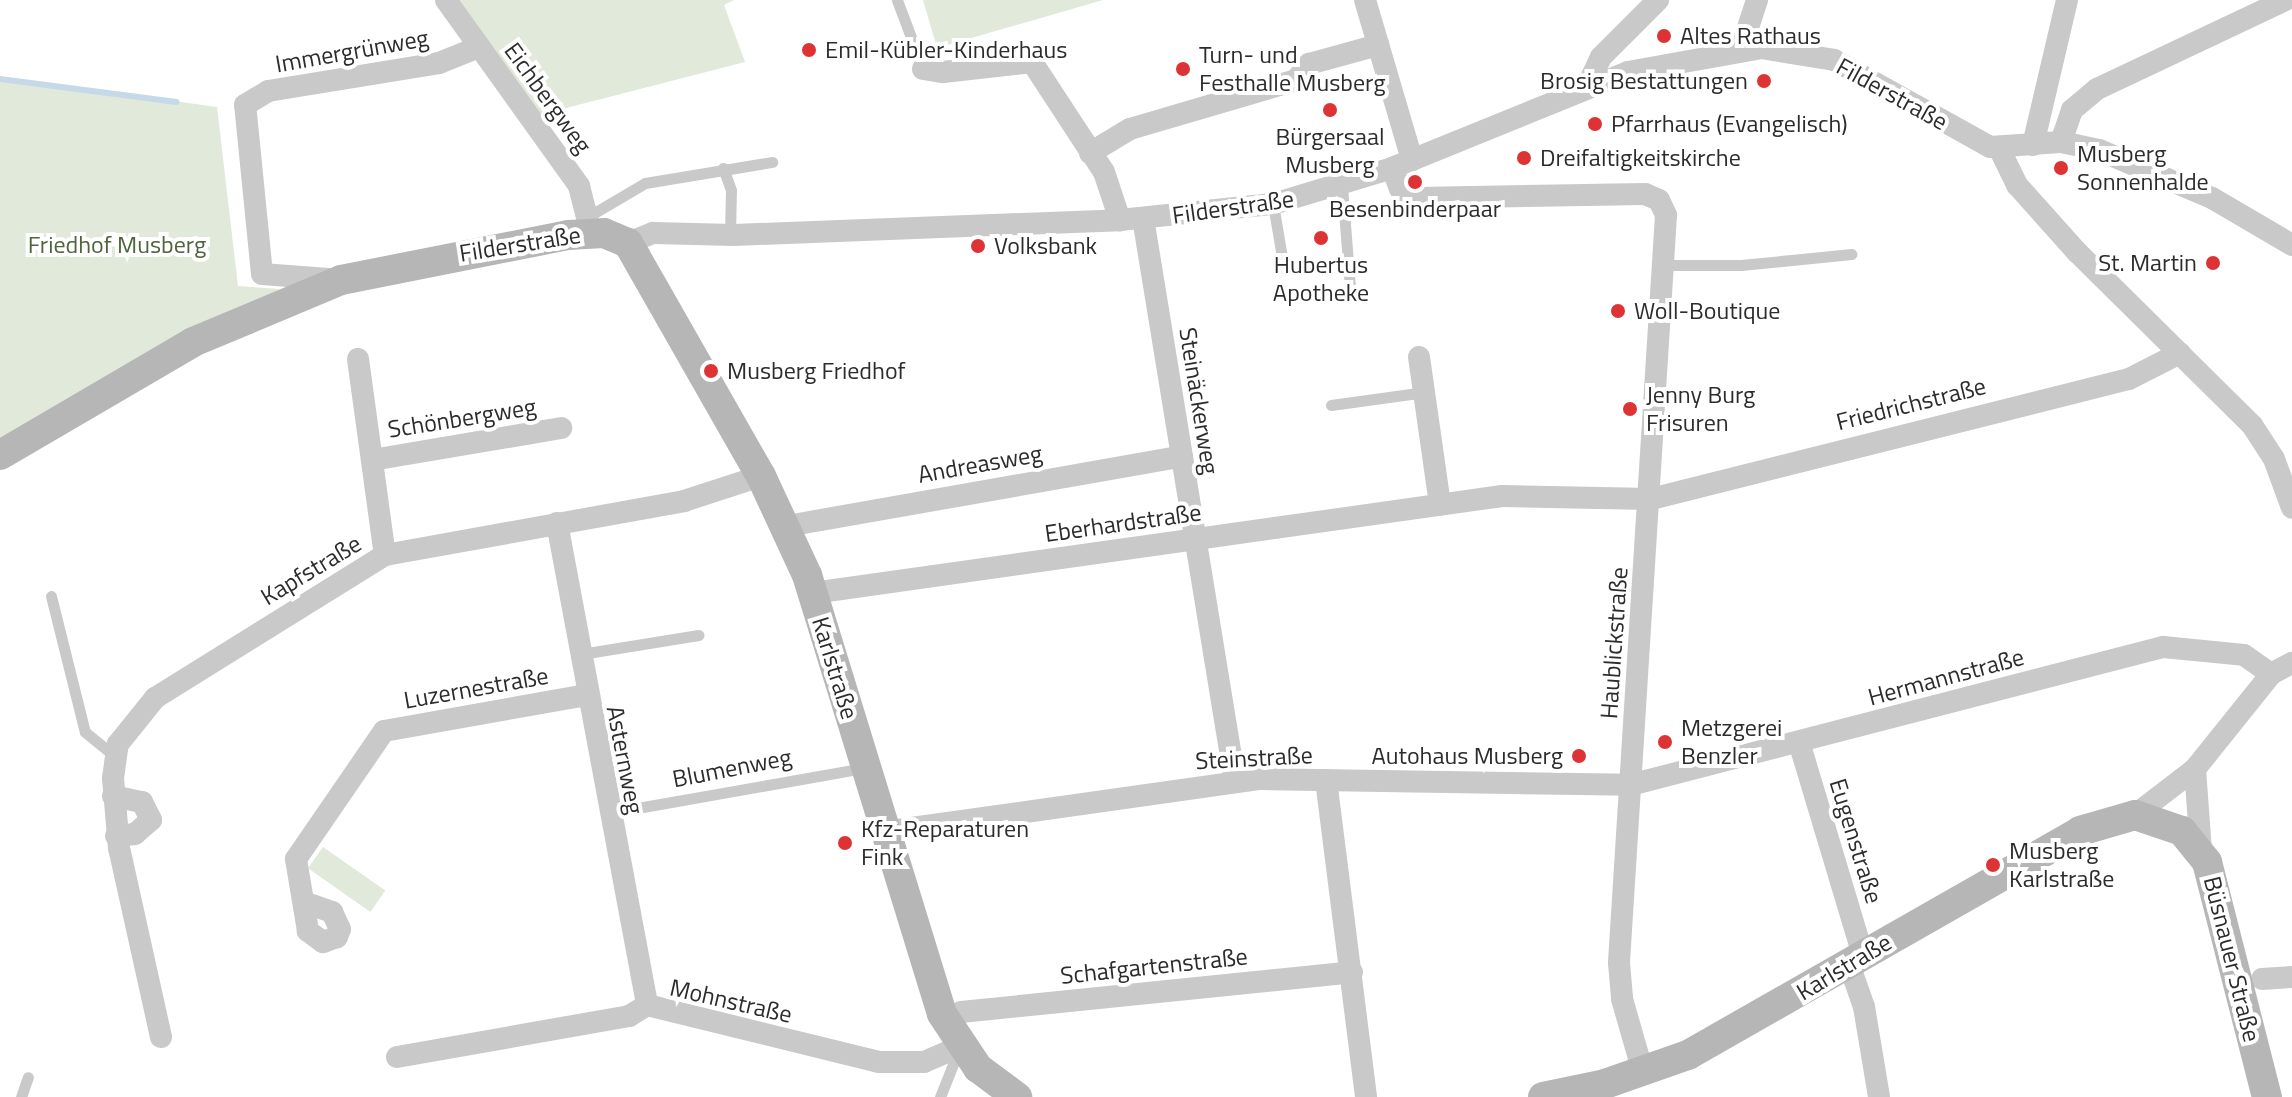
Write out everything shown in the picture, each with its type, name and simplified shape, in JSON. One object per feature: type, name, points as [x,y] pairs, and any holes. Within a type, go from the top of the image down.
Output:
[{"type":"main road","name":"Filderstraße","points":[[0,455],[193,342],[341,280],[590,224],[628,243]]},
{"type":"main road","name":"Karlstraße","points":[[628,243],[787,526],[813,593],[930,985],[961,1046],[986,1075],[1017,1097]]},
{"type":"main road","name":"Karlstraße","points":[[1563,1095],[1643,1072],[1722,1038],[2080,831],[2135,815]]},
{"type":"main road","name":"Büsnauer Straße","points":[[2135,815],[2167,823],[2201,851],[2217,890],[2267,1097]]},
{"type":"street","name":"Eichbergweg","points":[[446,0],[579,186],[590,224]]},
{"type":"street","points":[[1365,0],[1378,45],[1402,164]]},
{"type":"street","points":[[1586,89],[1601,57],[1658,0]]},
{"type":"street","points":[[1741,49],[1757,0]]},
{"type":"street","points":[[2033,145],[2067,0]]},
{"type":"street","points":[[2061,142],[2072,110],[2097,89],[2254,6],[2285,0]]},
{"type":"street","points":[[1090,153],[1130,129],[1296,80],[1309,64],[1378,45]]},
{"type":"street","name":"Immergrünweg","points":[[341,280],[262,274],[245,105],[268,91],[439,63],[479,47]]},
{"type":"street","name":"Filderstraße","points":[[628,243],[653,233],[730,235],[1120,220],[1273,204],[1342,186],[1402,164],[1644,67],[1741,49],[1800,50],[1834,60],[1964,135],[2000,150]]},
{"type":"street","points":[[923,69],[943,72],[1018,60],[1032,62],[1104,172],[1120,220]]},
{"type":"street","points":[[2292,245],[2171,180],[2099,150],[2061,142],[2000,150],[2009,173],[2037,208],[2283,456],[2292,508]]},
{"type":"street","name":"Haublickstraße","points":[[1402,164],[1400,189],[1416,198],[1645,194],[1659,200],[1666,215],[1667,265],[1619,980],[1643,1072]]},
{"type":"street","name":"Steinäckerweg","points":[[1143,218],[1235,781]]},
{"type":"street","name":"Friedrichstraße","points":[[1651,499],[2112,383],[2157,369],[2180,353]]},
{"type":"street","points":[[1419,357],[1440,505]]},
{"type":"street","name":"Schönbergweg","points":[[358,359],[385,555]]},
{"type":"street","name":"Schönbergweg","points":[[372,460],[561,428]]},
{"type":"street","name":"Andreasweg","points":[[787,526],[1182,456]]},
{"type":"street","name":"Kapfstraße","points":[[161,1037],[116,836],[113,796],[115,756],[128,728],[167,688],[385,555],[701,498],[761,476]]},
{"type":"street","name":"Eberhardstraße","points":[[813,593],[1518,495],[1651,499]]},
{"type":"street","name":"Asternweg","points":[[557,523],[608,813],[647,1005]]},
{"type":"street","name":"Hermannstraße","points":[[1630,785],[2163,647],[2244,655],[2271,674]]},
{"type":"street","points":[[2135,815],[2195,769],[2271,674],[2292,663]]},
{"type":"street","name":"Luzernestraße","points":[[306,903],[296,868],[298,851],[384,731],[586,695]]},
{"type":"street","name":"Eugenstraße","points":[[1799,742],[1856,959],[1879,1097]]},
{"type":"street","points":[[2195,769],[2201,851]]},
{"type":"street","points":[[1326,780],[1366,1097]]},
{"type":"street","name":"Steinstraße","points":[[883,832],[1235,781],[1630,785]]},
{"type":"street","points":[[113,796],[142,802],[151,820],[135,834],[116,836]]},
{"type":"street","name":"Schafgartenstraße","points":[[961,1012],[1352,972]]},
{"type":"street","points":[[2262,979],[2292,977]]},
{"type":"street","name":"Mohnstraße","points":[[397,1057],[629,1016],[647,1005],[879,1062],[924,1062],[961,1046]]},
{"type":"lane","points":[[897,0],[923,69]]},
{"type":"lane","points":[[590,224],[645,183],[772,162]]},
{"type":"lane","points":[[723,168],[731,190],[730,235]]},
{"type":"lane","points":[[1342,186],[1350,287]]},
{"type":"lane","points":[[1273,204],[1284,269]]},
{"type":"lane","points":[[1667,265],[1741,265],[1851,254]]},
{"type":"lane","points":[[1331,405],[1425,392]]},
{"type":"lane","points":[[51,596],[85,732],[115,756]]},
{"type":"lane","points":[[580,654],[698,635]]},
{"type":"lane","name":"Blumenweg","points":[[608,813],[864,767]]},
{"type":"lane","points":[[940,1097],[961,1046]]},
{"type":"lane","points":[[21,1097],[28,1077]]},
{"type":"green space","points":[[459,0],[734,0],[724,5],[745,62],[539,115]]},
{"type":"green space","points":[[923,0],[1103,0],[937,48]]},
{"type":"green space","name":"Friedhof Musberg","points":[[0,77],[217,107],[238,286],[280,289],[0,440]]},
{"type":"green space","points":[[323,847],[385,891],[370,912],[308,868]]},
{"type":"waterway","points":[[0,79],[177,102]]},
{"type":"place","name":"Altes Rathaus","points":[[1664,36]]},
{"type":"place","name":"Emil-Kübler-Kinderhaus","points":[[809,50]]},
{"type":"place","name":"Turn- und Festhalle Musberg","points":[[1183,69]]},
{"type":"place","name":"Brosig Bestattungen","points":[[1764,81]]},
{"type":"place","name":"Bürgersaal Musberg","points":[[1330,110]]},
{"type":"place","name":"Pfarrhaus (Evangelisch)","points":[[1595,124]]},
{"type":"place","name":"Dreifaltigkeitskirche","points":[[1524,158]]},
{"type":"place","name":"Musberg Sonnenhalde","points":[[2061,168]]},
{"type":"place","name":"Besenbinderpaar","points":[[1415,182]]},
{"type":"place","name":"Hubertus Apotheke","points":[[1321,238]]},
{"type":"place","name":"Volksbank","points":[[978,246]]},
{"type":"place","name":"St. Martin","points":[[2213,263]]},
{"type":"place","name":"Woll-Boutique","points":[[1618,311]]},
{"type":"place","name":"Musberg Friedhof","points":[[711,371]]},
{"type":"place","name":"Jenny Burg Frisuren","points":[[1630,409]]},
{"type":"place","name":"Metzgerei Benzler","points":[[1665,742]]},
{"type":"place","name":"Autohaus Musberg","points":[[1579,756]]},
{"type":"place","name":"Kfz-Reparaturen Fink","points":[[845,843]]},
{"type":"place","name":"Musberg Karlstraße","points":[[1993,865]]}]
